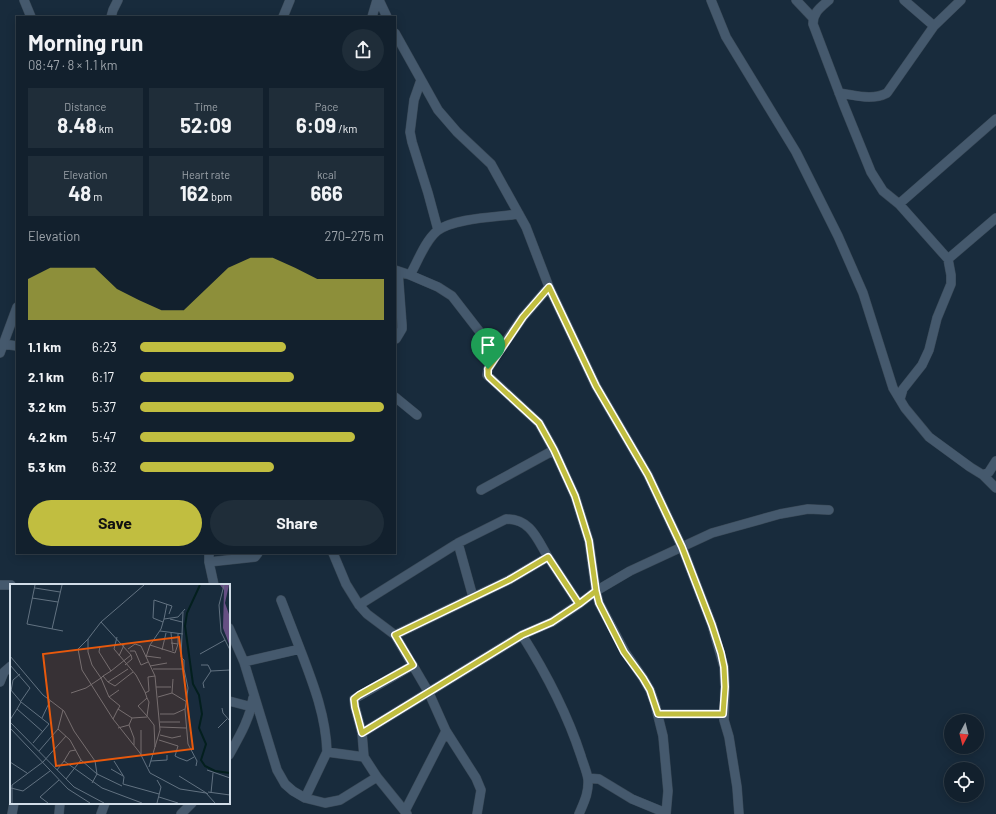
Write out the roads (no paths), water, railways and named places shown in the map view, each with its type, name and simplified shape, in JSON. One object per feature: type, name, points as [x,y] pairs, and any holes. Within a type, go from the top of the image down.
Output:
[{"type":"street","points":[[24,0],[30,16]]},
{"type":"street","points":[[111,16],[112,10],[118,0]]},
{"type":"street","points":[[283,16],[290,0]]},
{"type":"street","points":[[372,16],[378,0]]},
{"type":"street","points":[[378,0],[386,16]]},
{"type":"street","points":[[711,0],[726,37],[796,152],[838,236],[863,293],[893,388],[904,408],[929,437],[983,475],[996,488]]},
{"type":"street","points":[[796,0],[813,18]]},
{"type":"street","points":[[829,0],[816,12],[813,18],[813,24],[871,172],[883,191],[899,204],[948,259],[952,275],[951,284],[937,318],[929,350],[922,365],[903,389],[900,399]]},
{"type":"street","points":[[904,0],[934,26]]},
{"type":"street","points":[[840,93],[871,98],[880,97],[886,94],[934,26],[961,0]]},
{"type":"street","points":[[396,35],[438,110],[457,132],[491,164],[519,214],[526,227],[549,287],[596,386],[648,475],[682,547],[712,625],[724,667],[725,687],[723,714],[729,736],[737,787],[739,814]]},
{"type":"street","points":[[421,80],[414,100],[410,132],[438,230]]},
{"type":"street","points":[[899,204],[996,119]]},
{"type":"street","points":[[410,275],[429,240],[438,230],[460,221],[519,214]]},
{"type":"street","points":[[948,259],[996,218]]},
{"type":"street","points":[[396,339],[402,329],[397,271],[438,287],[452,296],[483,336],[499,351]]},
{"type":"street","points":[[549,287],[523,317],[499,351],[488,369],[488,375],[539,423],[554,450],[575,496],[589,541],[599,603],[624,652],[650,690],[658,714],[668,791],[666,813],[632,799],[599,779],[588,778]]},
{"type":"street","points":[[1,349],[16,310]]},
{"type":"street","points":[[1,349],[16,346]]},
{"type":"street","points":[[396,398],[417,415]]},
{"type":"street","points":[[481,490],[554,450]]},
{"type":"street","points":[[983,475],[989,472],[996,461]]},
{"type":"street","points":[[362,733],[522,635],[552,622],[596,591],[630,571],[712,533],[780,514],[808,509],[829,510]]},
{"type":"street","points":[[359,605],[458,543],[506,519],[521,521],[530,528],[579,604]]},
{"type":"street","points":[[458,543],[473,597]]},
{"type":"street","points":[[214,584],[209,557],[255,557],[257,554]]},
{"type":"street","points":[[333,554],[346,584],[359,605],[367,614],[395,635],[429,693],[446,731],[476,778],[480,790],[477,814]]},
{"type":"street","points":[[395,635],[509,580],[548,557]]},
{"type":"street","points":[[281,600],[310,675],[322,711],[326,732],[327,752],[306,798]]},
{"type":"street","points":[[230,634],[244,662],[277,770],[285,784],[306,798],[325,803],[340,800],[377,777]]},
{"type":"street","points":[[522,635],[542,668],[558,701],[575,739],[588,778],[587,795],[579,814]]},
{"type":"street","points":[[244,662],[300,649]]},
{"type":"street","points":[[413,665],[354,699],[362,733],[364,757],[377,777],[406,813],[446,731]]},
{"type":"street","points":[[0,682],[5,669]]},
{"type":"street","points":[[230,753],[243,731],[252,707],[254,696]]},
{"type":"street","points":[[230,701],[252,707]]},
{"type":"street","points":[[658,714],[723,714]]},
{"type":"street","points":[[327,752],[364,757]]},
{"type":"street","points":[[12,814],[14,804]]},
{"type":"street","points":[[59,814],[60,804]]},
{"type":"street","points":[[101,814],[105,804]]},
{"type":"street","points":[[181,814],[191,804]]}]
